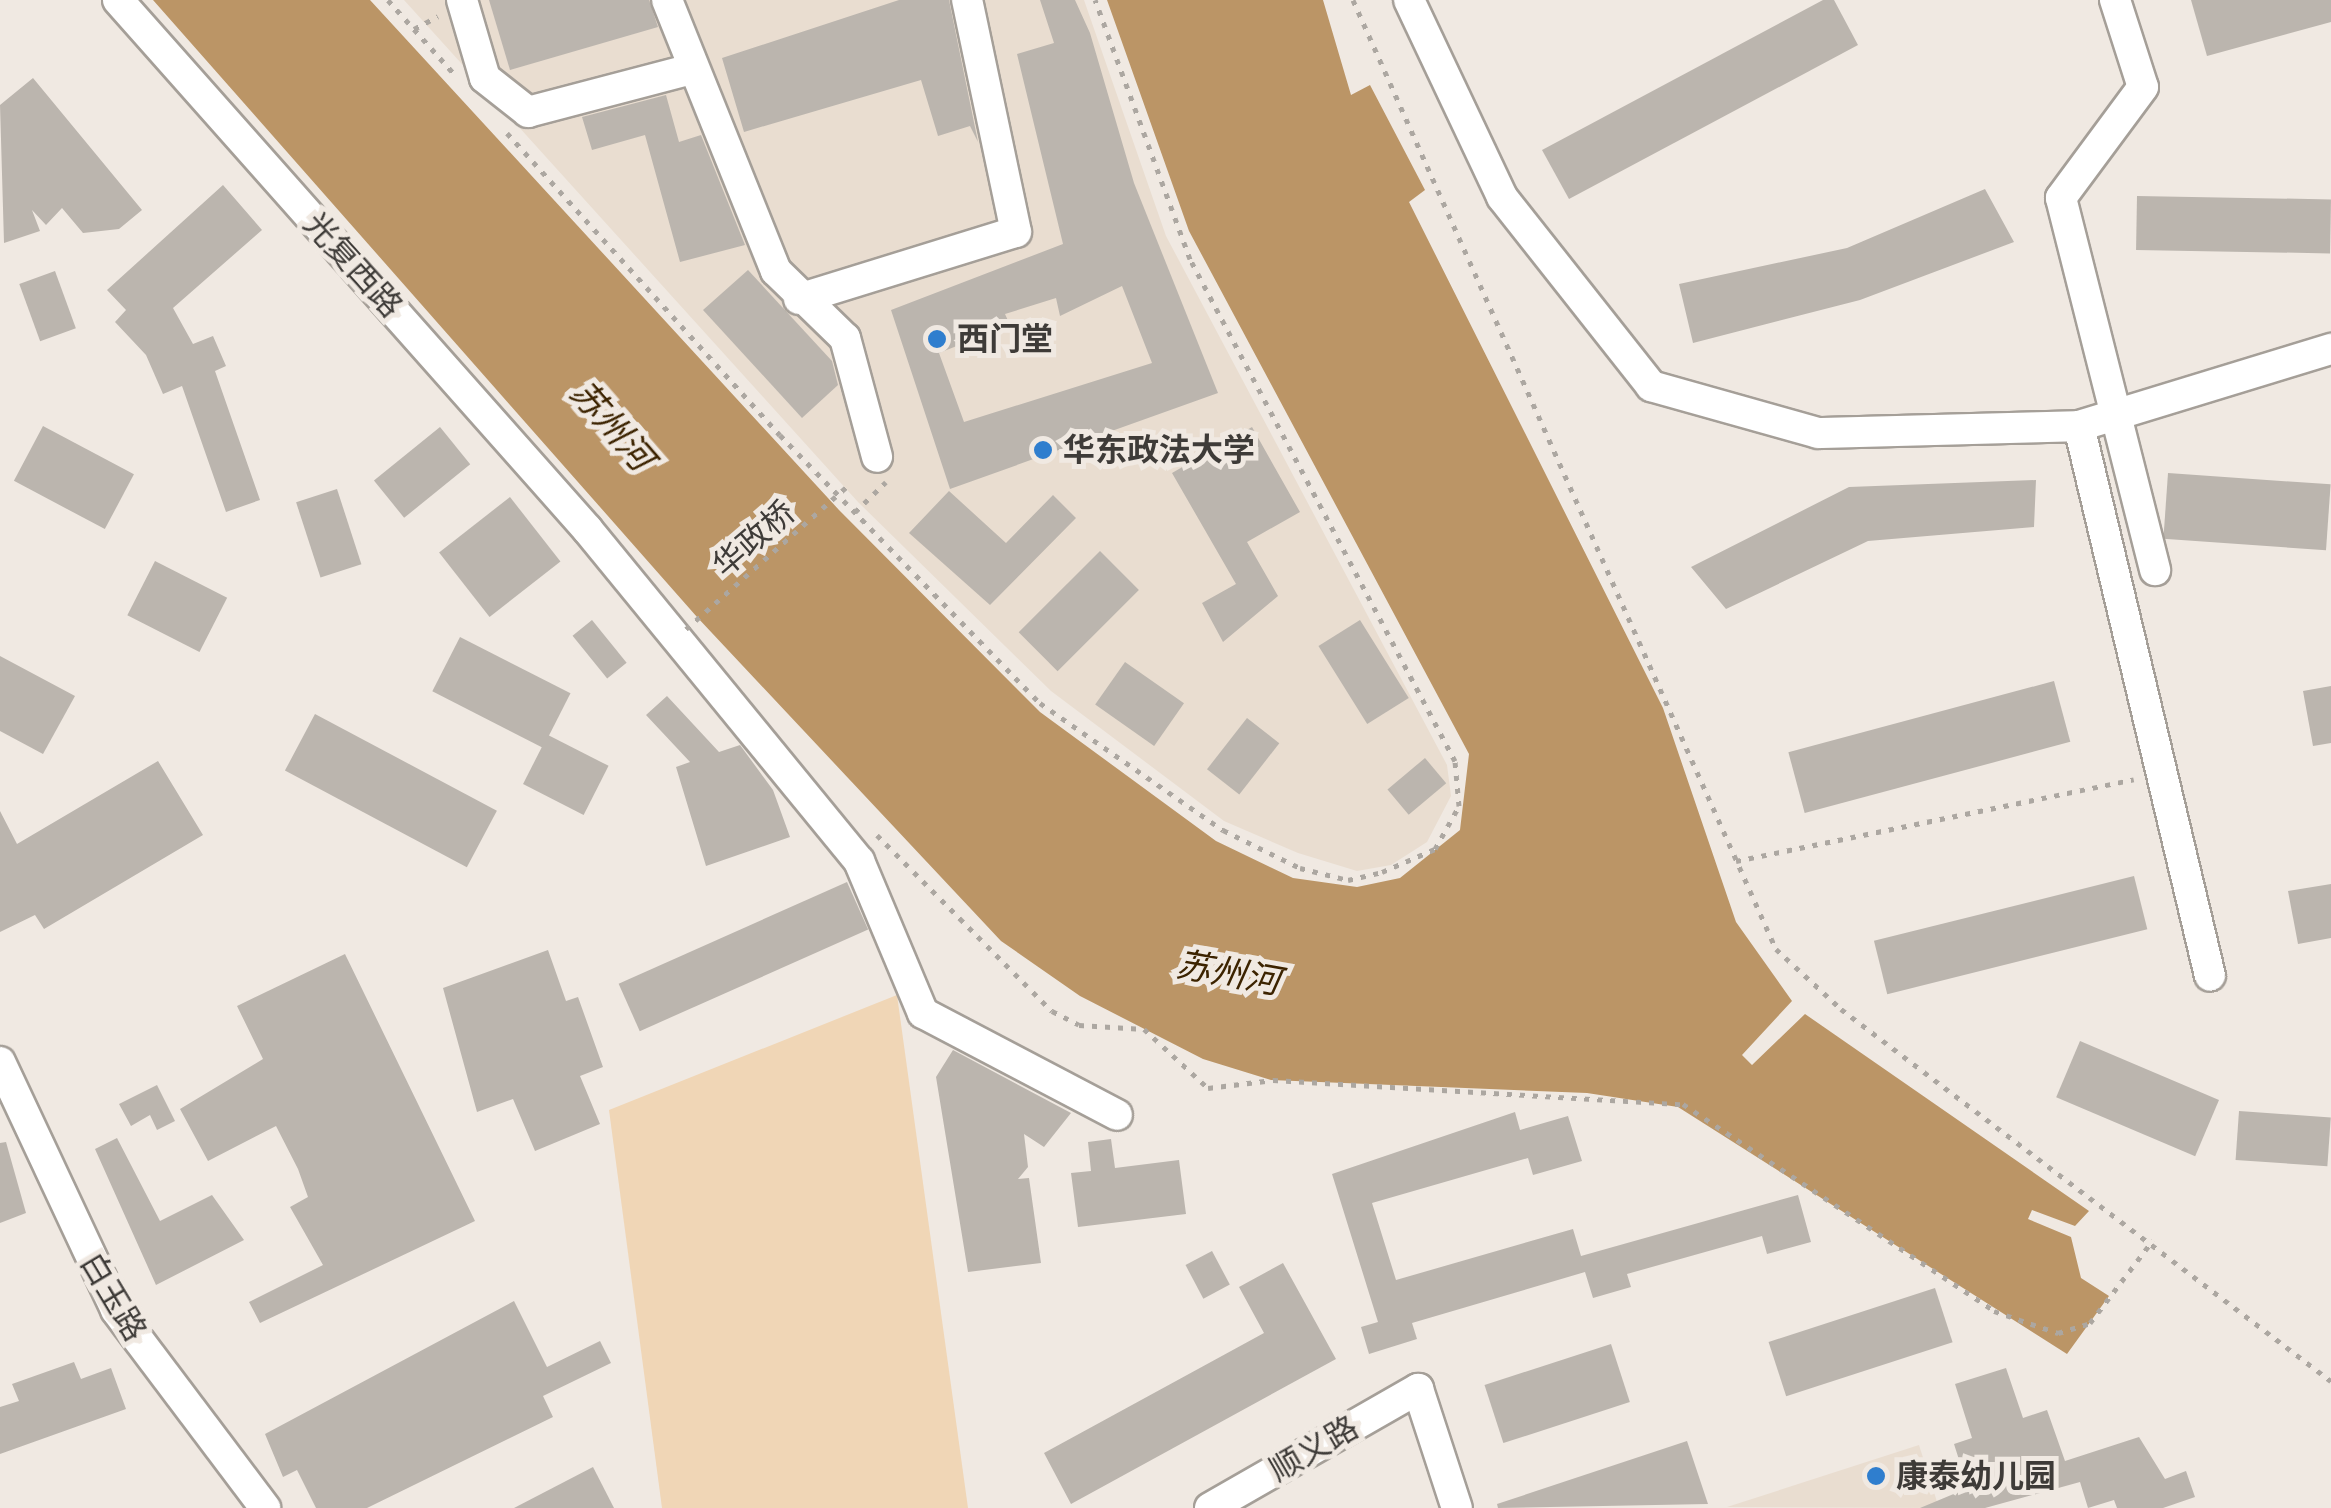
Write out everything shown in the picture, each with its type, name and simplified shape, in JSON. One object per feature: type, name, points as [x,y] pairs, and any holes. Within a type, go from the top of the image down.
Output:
[{"type":"street","name":"光复西路","points":[[118,0],[588,530],[859,861],[923,1012],[1117,1115]]},
{"type":"street","points":[[462,0],[486,78],[528,112],[688,70]]},
{"type":"street","points":[[667,0],[688,70],[776,271],[800,299],[845,338],[878,457]]},
{"type":"street","points":[[800,299],[1016,232],[967,0]]},
{"type":"street","points":[[1408,0],[1502,197],[1651,386],[1818,433],[2079,426],[2331,349]]},
{"type":"street","points":[[2115,0],[2143,87],[2061,198],[2110,416],[2155,570]]},
{"type":"street","points":[[2079,426],[2210,976]]},
{"type":"street","name":"白玉路","points":[[0,1062],[116,1310],[232,1452],[265,1508]]},
{"type":"street","name":"顺义路","points":[[1210,1508],[1418,1389],[1457,1508]]},
{"type":"path","points":[[388,0],[465,86]]},
{"type":"path","points":[[503,129],[1040,704],[1223,830],[1300,868],[1348,880],[1382,872],[1435,849],[1460,806],[1456,761],[1196,272],[1095,0]]},
{"type":"path","points":[[1353,0],[1776,950],[1841,1009],[2153,1240],[2331,1381]]},
{"type":"path","name":"华政桥","points":[[686,629],[851,484]]},
{"type":"path","points":[[680,607],[705,637]]},
{"type":"path","points":[[1736,862],[2162,773]]},
{"type":"path","points":[[870,828],[1052,1011],[1079,1024],[1144,1029],[1208,1088],[1273,1080],[1683,1104],[1994,1311],[2058,1333],[2090,1322],[2153,1240]]},
{"type":"shaded area","name":"华东政法大学","points":[[404,0],[1084,0],[1166,236],[1447,765],[1451,796],[1427,842],[1391,865],[1357,871],[1298,853],[1224,821],[1051,691],[858,502]]},
{"type":"shaded area","points":[[897,995],[968,1508],[662,1508],[609,1110]]},
{"type":"shaded area","name":"康泰幼儿园","points":[[1919,1445],[1939,1508],[1727,1507]]},
{"type":"water","name":"苏州河","points":[[153,0],[370,0],[839,510],[1040,712],[1216,841],[1293,878],[1357,887],[1400,878],[1460,830],[1469,754],[1189,231],[1107,0],[1323,0],[1351,95],[1370,85],[1425,190],[1409,202],[1663,708],[1736,922],[1792,1001],[1742,1055],[1752,1065],[1805,1014],[2089,1211],[2075,1226],[2032,1210],[2028,1219],[2071,1237],[2081,1278],[2109,1296],[2067,1354],[1678,1107],[1587,1093],[1271,1080],[1203,1059],[1080,996],[1001,941],[697,617]]},
{"type":"building","points":[[489,0],[649,0],[658,27],[510,70]]},
{"type":"building","points":[[899,0],[949,0],[978,142],[970,126],[938,136],[921,80],[744,132],[722,58]]},
{"type":"building","name":"西门堂","points":[[1040,0],[1075,0],[1090,33],[1134,183],[1218,393],[950,489],[891,310],[1063,244],[1017,54],[1054,43]],"holes":[[[1122,286],[1152,363],[964,422],[939,353],[1010,325],[1005,314],[1056,298],[1060,316]]]},
{"type":"building","points":[[1823,0],[1834,0],[1858,45],[1569,199],[1542,150]]},
{"type":"building","points":[[2191,0],[2331,0],[2331,22],[2207,56]]},
{"type":"building","points":[[33,78],[142,210],[119,229],[83,233],[62,208],[46,225],[32,210],[40,231],[4,243],[0,105]]},
{"type":"building","points":[[666,95],[679,142],[701,135],[745,245],[680,262],[645,135],[592,150],[582,117]]},
{"type":"building","points":[[223,185],[262,230],[173,308],[193,344],[213,336],[226,366],[215,371],[260,500],[226,512],[182,386],[163,394],[146,355],[115,322],[126,310],[107,290]]},
{"type":"building","points":[[1985,189],[2014,242],[1860,300],[1693,343],[1679,284],[1847,248]]},
{"type":"building","points":[[2137,196],[2331,199],[2330,253],[2136,250]]},
{"type":"building","points":[[748,270],[832,361],[838,385],[802,418],[703,310]]},
{"type":"building","points":[[55,271],[76,328],[40,341],[19,284]]},
{"type":"building","points":[[43,426],[134,474],[105,529],[14,481]]},
{"type":"building","points":[[440,427],[470,464],[404,518],[374,480]]},
{"type":"building","points":[[1252,427],[1300,512],[1247,542],[1278,596],[1223,642],[1202,603],[1236,584],[1172,473]]},
{"type":"building","points":[[2168,473],[2331,484],[2326,550],[2163,539]]},
{"type":"building","points":[[2036,480],[2034,527],[1868,541],[1726,609],[1691,567],[1849,487]]},
{"type":"building","points":[[337,489],[361,564],[321,577],[296,502]]},
{"type":"building","points":[[949,491],[1006,543],[1053,495],[1076,518],[990,605],[909,533]]},
{"type":"building","points":[[510,497],[560,562],[490,617],[439,552]]},
{"type":"building","points":[[1100,551],[1139,590],[1058,671],[1019,632]]},
{"type":"building","points":[[155,561],[227,598],[199,652],[127,615]]},
{"type":"building","points":[[592,620],[627,663],[607,678],[573,636]]},
{"type":"building","points":[[1360,620],[1409,698],[1367,724],[1318,646]]},
{"type":"building","points":[[460,637],[570,693],[543,748],[432,691]]},
{"type":"building","points":[[0,656],[75,696],[43,754],[0,731]]},
{"type":"building","points":[[1125,662],[1184,703],[1154,746],[1095,705]]},
{"type":"building","points":[[2054,681],[2070,742],[1805,813],[1788,752]]},
{"type":"building","points":[[2331,686],[2331,743],[2313,746],[2303,691]]},
{"type":"building","points":[[667,696],[719,752],[740,745],[773,790],[790,837],[706,866],[676,767],[690,762],[646,715]]},
{"type":"building","points":[[315,714],[497,811],[467,867],[285,771]]},
{"type":"building","points":[[1247,718],[1279,743],[1239,794],[1207,769]]},
{"type":"building","points":[[548,735],[609,766],[584,815],[523,784]]},
{"type":"building","points":[[1425,758],[1446,783],[1409,815],[1387,789]]},
{"type":"building","points":[[158,761],[203,835],[44,929],[35,915],[0,932],[0,811],[17,844]]},
{"type":"building","points":[[2134,876],[2147,929],[1887,994],[1874,941]]},
{"type":"building","points":[[847,882],[868,930],[640,1031],[619,984]]},
{"type":"building","points":[[2331,884],[2331,938],[2298,944],[2288,891]]},
{"type":"building","points":[[548,950],[566,1001],[578,997],[603,1067],[580,1076],[600,1124],[535,1151],[513,1099],[477,1112],[443,988]]},
{"type":"building","points":[[345,954],[475,1221],[260,1323],[249,1302],[323,1265],[290,1207],[308,1197],[298,1169],[276,1126],[208,1161],[180,1109],[263,1059],[237,1006]]},
{"type":"building","points":[[2080,1041],[2219,1100],[2195,1156],[2056,1097]]},
{"type":"building","points":[[953,1050],[1071,1113],[1044,1147],[1024,1134],[1028,1167],[1018,1179],[1029,1178],[1041,1263],[968,1272],[936,1077]]},
{"type":"building","points":[[157,1085],[175,1121],[157,1130],[150,1115],[131,1126],[119,1104]]},
{"type":"building","points":[[2239,1111],[2331,1117],[2327,1166],[2236,1160]]},
{"type":"building","points":[[1515,1112],[1520,1130],[1568,1116],[1582,1161],[1533,1175],[1528,1158],[1372,1203],[1396,1280],[1573,1229],[1581,1256],[1798,1195],[1811,1242],[1767,1254],[1762,1236],[1627,1274],[1631,1287],[1593,1298],[1585,1272],[1412,1323],[1417,1339],[1369,1354],[1361,1327],[1378,1322],[1332,1174]]},
{"type":"building","points":[[117,1138],[160,1221],[212,1195],[244,1240],[156,1285],[95,1149]]},
{"type":"building","points":[[1111,1139],[1115,1168],[1179,1160],[1186,1214],[1078,1227],[1071,1173],[1091,1171],[1088,1142]]},
{"type":"building","points":[[6,1142],[26,1213],[0,1223],[0,1143]]},
{"type":"building","points":[[1212,1251],[1230,1285],[1203,1299],[1186,1265]]},
{"type":"building","points":[[1283,1263],[1336,1359],[1071,1504],[1044,1453],[1264,1333],[1239,1287]]},
{"type":"building","points":[[1935,1288],[1953,1342],[1786,1396],[1769,1342]]},
{"type":"building","points":[[514,1301],[547,1367],[600,1341],[611,1363],[543,1396],[553,1417],[367,1508],[316,1508],[297,1470],[283,1477],[265,1434]]},
{"type":"building","points":[[1611,1344],[1630,1402],[1503,1443],[1485,1385]]},
{"type":"building","points":[[74,1362],[81,1379],[111,1368],[126,1409],[0,1454],[0,1407],[19,1401],[12,1384]]},
{"type":"building","points":[[2006,1368],[2023,1418],[2047,1410],[2065,1461],[2139,1437],[2165,1479],[2186,1471],[2195,1497],[2163,1508],[2117,1508],[2114,1500],[2088,1508],[2080,1482],[1985,1508],[1920,1508],[1968,1488],[1954,1444],[1972,1438],[1955,1384]]},
{"type":"building","points":[[1687,1441],[1708,1504],[1498,1508],[1497,1504]]},
{"type":"building","points":[[593,1467],[614,1508],[514,1508]]},
{"type":"place","name":"西门堂","points":[[937,339]]},
{"type":"place","name":"华东政法大学","points":[[1043,450]]},
{"type":"place","name":"康泰幼儿园","points":[[1876,1476]]}]
